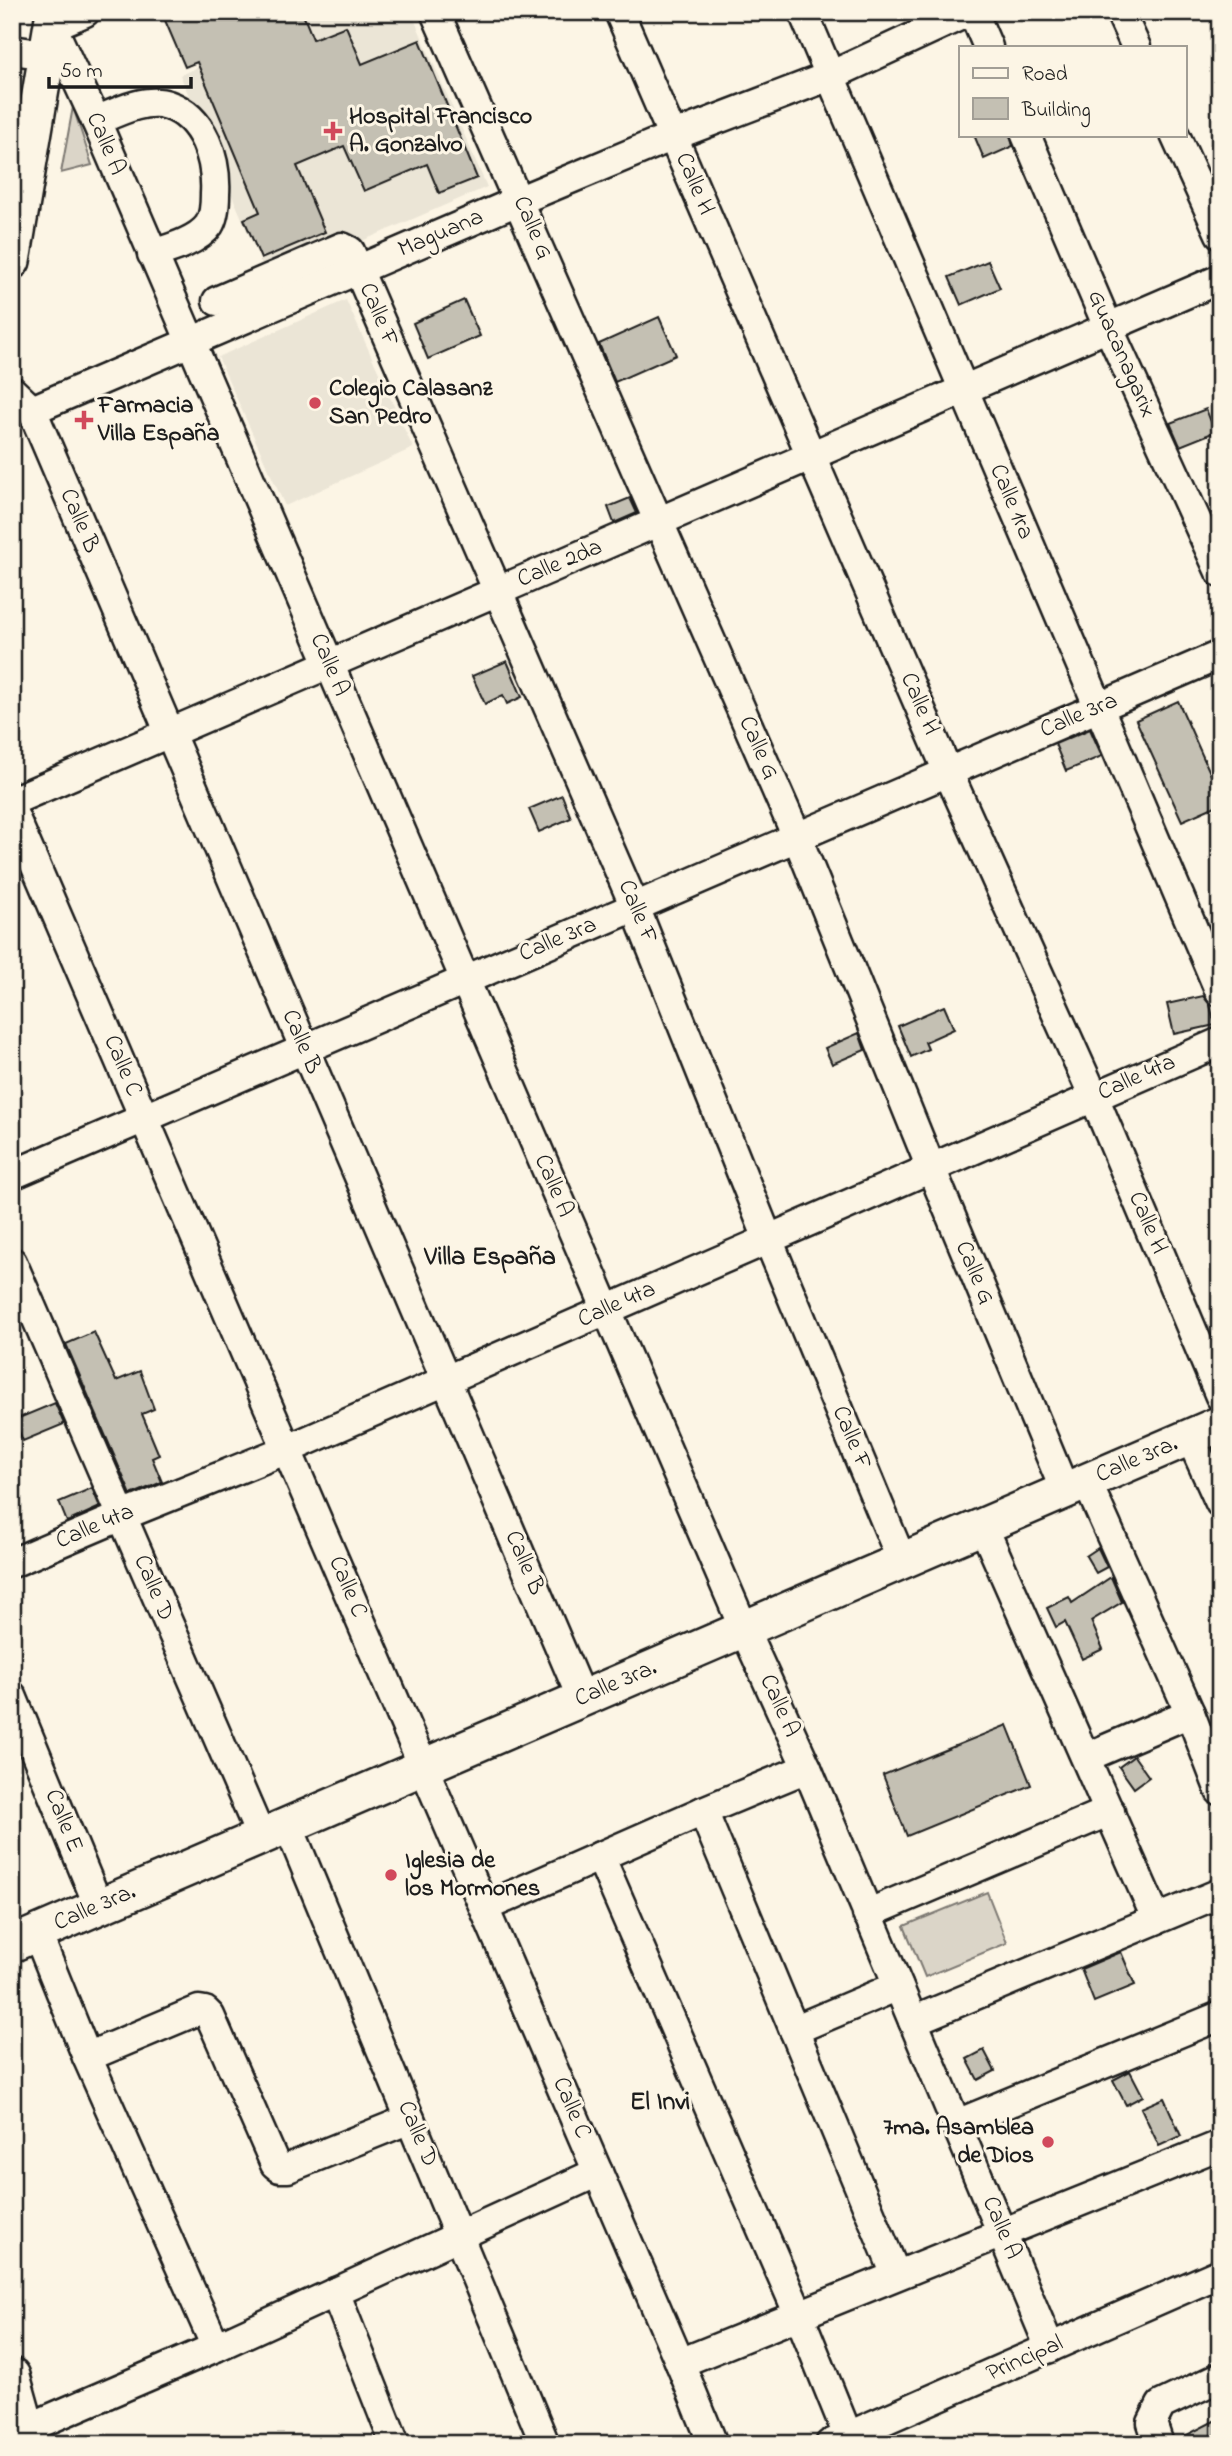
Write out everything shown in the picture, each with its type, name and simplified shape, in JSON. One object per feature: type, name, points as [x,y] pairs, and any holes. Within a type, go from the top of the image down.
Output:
[{"type":"main road","points":[[12,261],[22,151],[51,31]]},
{"type":"main road","name":"Calle 3ra.","points":[[25,1939],[1205,1431]]},
{"type":"main road","points":[[12,2376],[29,2436]]},
{"type":"street","points":[[12,50],[85,12]]},
{"type":"street","name":"Calle G","points":[[435,12],[520,200],[797,837],[931,1168],[1076,1486],[1189,1713],[1220,1791]]},
{"type":"street","name":"Calle H","points":[[619,12],[948,772],[1094,1097],[1220,1396]]},
{"type":"street","name":"Calle 1ra","points":[[803,12],[1220,992]]},
{"type":"street","points":[[970,12],[987,46]]},
{"type":"street","name":"Maguana","points":[[22,401],[189,341],[673,136],[830,76],[970,12]]},
{"type":"street","points":[[1120,12],[1136,46]]},
{"type":"street","name":"Calle A","points":[[51,31],[96,121],[744,1629],[807,1768],[1050,2347]]},
{"type":"street","points":[[96,121],[144,103],[167,104],[185,114],[202,133],[216,177],[215,205],[209,225],[179,247],[152,254]]},
{"type":"street","name":"Guacanagarix","points":[[1026,136],[1108,327],[1220,572]]},
{"type":"street","points":[[1175,136],[1220,234]]},
{"type":"street","points":[[217,301],[342,247],[350,251],[358,270]]},
{"type":"street","name":"Calle F","points":[[358,270],[635,907],[768,1239],[902,1561]]},
{"type":"street","name":"Calle 2da","points":[[12,801],[1220,279]]},
{"type":"street","name":"Calle B","points":[[22,401],[169,733],[582,1699]]},
{"type":"street","name":"Calle 3ra","points":[[12,1175],[1220,655]]},
{"type":"street","name":"Calle C","points":[[12,811],[425,1766],[713,2444]]},
{"type":"street","name":"Calle 4ta","points":[[12,1563],[288,1449],[1220,1042]]},
{"type":"street","name":"Calle D","points":[[12,1262],[122,1516],[275,1831],[410,2119],[545,2444]]},
{"type":"street","points":[[1205,1431],[1220,1503]]},
{"type":"street","points":[[983,1526],[1156,1918]]},
{"type":"street","name":"Calle E","points":[[12,1696],[99,1907]]},
{"type":"street","points":[[1087,1757],[1189,1713]]},
{"type":"street","points":[[485,1907],[807,1768]]},
{"type":"street","points":[[703,1811],[896,2275]]},
{"type":"street","points":[[867,1914],[1110,1811]]},
{"type":"street","points":[[600,1856],[799,2315],[839,2440]]},
{"type":"street","points":[[913,2021],[1220,1893]]},
{"type":"street","points":[[25,1939],[87,2057],[216,2347]]},
{"type":"street","points":[[794,2030],[898,1986]]},
{"type":"street","points":[[87,2057],[198,2010],[205,2011],[210,2016],[275,2164],[280,2168],[288,2168],[410,2119]]},
{"type":"street","points":[[957,2124],[1220,2016]]},
{"type":"street","points":[[680,2363],[1220,2145]]},
{"type":"street","points":[[29,2436],[598,2172]]},
{"type":"street","name":"Principal","points":[[839,2440],[1220,2273]]},
{"type":"street","points":[[335,2292],[395,2444]]},
{"type":"street","points":[[1159,2444],[1152,2423],[1161,2405],[1220,2377]]},
{"type":"shaded area","name":"Hospital Francisco A. Gonzalvo","points":[[266,12],[411,12],[487,187],[269,281],[180,75],[275,34]]},
{"type":"shaded area","points":[[73,107],[92,165],[61,173]]},
{"type":"shaded area","name":"Colegio Calasanz San Pedro","points":[[346,300],[413,448],[285,506],[218,357]]},
{"type":"shaded area","points":[[987,1892],[1007,1943],[925,1977],[904,1926]]},
{"type":"building","name":"Hospital Francisco A. Gonzalvo","points":[[177,12],[302,12],[313,39],[346,26],[362,64],[420,40],[477,178],[439,193],[427,164],[364,191],[344,146],[297,166],[325,232],[261,259],[244,219],[260,212],[197,62],[185,67],[164,18]]},
{"type":"building","points":[[974,136],[1010,136],[1013,146],[984,159]]},
{"type":"building","points":[[988,261],[1000,288],[961,305],[949,277]]},
{"type":"building","points":[[464,300],[480,336],[428,359],[413,323]]},
{"type":"building","points":[[659,317],[676,355],[615,382],[599,344]]},
{"type":"building","points":[[1206,409],[1215,432],[1180,446],[1170,423]]},
{"type":"building","points":[[630,498],[637,513],[614,523],[608,507]]},
{"type":"building","points":[[507,661],[522,697],[507,704],[503,695],[485,704],[472,676]]},
{"type":"building","points":[[1178,701],[1220,795],[1220,804],[1182,821],[1136,720]]},
{"type":"building","points":[[1090,729],[1102,756],[1066,771],[1055,744]]},
{"type":"building","points":[[562,795],[571,818],[539,832],[529,809]]},
{"type":"building","points":[[1203,996],[1210,1005],[1215,1025],[1174,1034],[1167,1004]]},
{"type":"building","points":[[944,1006],[954,1029],[925,1042],[928,1049],[911,1057],[898,1026]]},
{"type":"building","points":[[859,1033],[865,1050],[832,1064],[825,1048]]},
{"type":"building","points":[[94,1332],[116,1381],[140,1371],[154,1409],[142,1414],[159,1455],[152,1458],[162,1482],[131,1495],[66,1344]]},
{"type":"building","points":[[55,1403],[64,1424],[23,1441],[14,1420]]},
{"type":"building","points":[[92,1488],[100,1507],[67,1522],[59,1502]]},
{"type":"building","points":[[1098,1548],[1107,1567],[1096,1573],[1086,1556]]},
{"type":"building","points":[[1111,1577],[1122,1602],[1091,1621],[1103,1649],[1082,1659],[1065,1622],[1056,1627],[1047,1608],[1069,1597],[1072,1603]]},
{"type":"building","points":[[1007,1725],[1031,1785],[907,1836],[883,1775]]},
{"type":"building","points":[[1134,1756],[1149,1777],[1134,1788],[1119,1767]]},
{"type":"building","points":[[1121,1952],[1135,1985],[1094,2002],[1081,1969]]},
{"type":"building","points":[[984,2050],[995,2071],[978,2080],[967,2059]]},
{"type":"building","points":[[1130,2071],[1143,2096],[1126,2105],[1113,2080]]},
{"type":"building","points":[[1164,2098],[1181,2136],[1159,2146],[1141,2108]]},
{"type":"building","points":[[1220,2418],[1220,2444],[1175,2444],[1175,2441]]},
{"type":"place","name":"Hospital Francisco A. Gonzalvo","points":[[333,131]]},
{"type":"place","name":"Colegio Calasanz San Pedro","points":[[315,403]]},
{"type":"place","name":"Farmacia Villa España","points":[[84,420]]},
{"type":"place","name":"Iglesia de los Mormones","points":[[391,1875]]},
{"type":"place","name":"7ma. Asamblea de Dios","points":[[1048,2142]]},
{"type":"district","name":"Villa España","points":[[490,1258]]},
{"type":"district","name":"El Invi","points":[[660,2103]]}]
